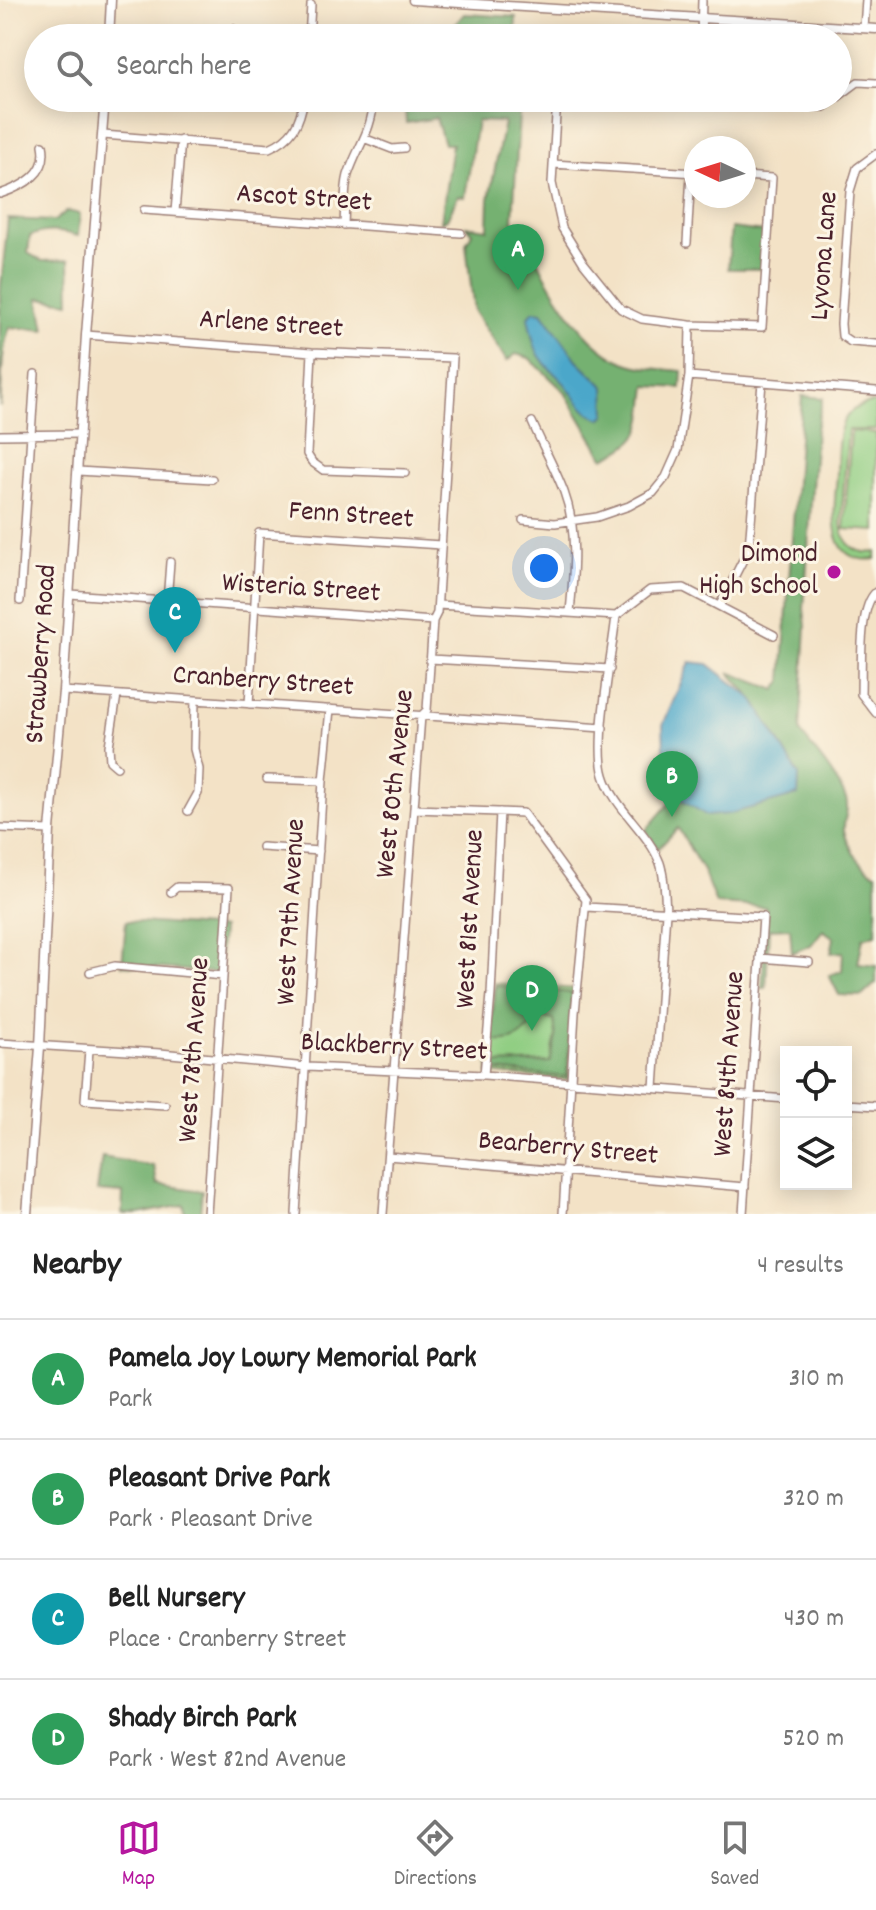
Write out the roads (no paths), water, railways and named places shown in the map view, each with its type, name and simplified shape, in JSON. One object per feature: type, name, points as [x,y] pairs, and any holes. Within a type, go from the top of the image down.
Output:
[{"type":"street","points":[[110,24],[111,0]]},
{"type":"street","points":[[413,0],[783,24]]},
{"type":"street","points":[[597,0],[597,12]]},
{"type":"street","points":[[702,0],[702,24]]},
{"type":"street","points":[[864,28],[866,0]]},
{"type":"street","points":[[310,24],[311,5]]},
{"type":"street","points":[[852,27],[876,29]]},
{"type":"street","points":[[852,87],[858,82],[876,83]]},
{"type":"street","name":"Strawberry Road","points":[[27,1214],[40,1047],[50,830],[63,691],[104,112]]},
{"type":"street","points":[[103,135],[269,148],[292,135],[301,112]]},
{"type":"street","points":[[344,225],[347,179],[366,139],[373,112]]},
{"type":"street","points":[[556,112],[552,183],[562,228],[583,262],[621,309],[642,319],[690,325],[762,327],[772,178],[756,177]]},
{"type":"street","points":[[366,139],[392,149],[404,148]]},
{"type":"street","points":[[175,212],[181,140]]},
{"type":"street","points":[[0,194],[27,183],[38,172],[45,155],[43,145]]},
{"type":"street","name":"Lyvona Lane","points":[[876,154],[857,168],[850,191],[841,324],[842,336],[851,342],[876,344]]},
{"type":"street","points":[[553,164],[684,172]]},
{"type":"street","points":[[687,243],[690,208]]},
{"type":"street","name":"Ascot Street","points":[[144,210],[461,233]]},
{"type":"street","points":[[523,520],[555,523],[597,517],[629,506],[653,493],[666,477],[678,450],[689,376],[690,325]]},
{"type":"street","name":"Arlene Street","points":[[86,335],[312,352],[453,358]]},
{"type":"street","points":[[312,352],[307,454],[312,462],[323,470],[405,473]]},
{"type":"street","name":"West 80th Avenue","points":[[383,1214],[421,716],[427,710],[433,621],[438,605],[453,358]]},
{"type":"street","points":[[20,601],[35,374]]},
{"type":"street","points":[[689,376],[876,391]]},
{"type":"street","points":[[720,605],[749,548],[762,382]]},
{"type":"street","points":[[532,422],[564,490],[571,519],[574,563],[570,612]]},
{"type":"street","points":[[0,435],[80,434]]},
{"type":"street","points":[[78,471],[212,479]]},
{"type":"street","name":"Fenn Street","points":[[255,609],[259,533],[441,545]]},
{"type":"street","points":[[167,602],[170,562]]},
{"type":"street","points":[[438,605],[616,616],[650,590],[684,588],[774,635]]},
{"type":"street","points":[[876,592],[871,596],[865,614],[861,694],[876,713]]},
{"type":"street","name":"Wisteria Street","points":[[70,594],[433,621]]},
{"type":"street","points":[[249,704],[255,609]]},
{"type":"street","points":[[616,616],[601,764],[606,779],[655,852],[662,874],[666,912],[654,1088]]},
{"type":"street","points":[[430,659],[610,669]]},
{"type":"street","name":"Cranberry Street","points":[[63,691],[603,728]]},
{"type":"street","points":[[117,695],[109,746],[110,761],[117,767]]},
{"type":"street","points":[[188,811],[198,793],[199,769],[194,749],[195,700]]},
{"type":"street","name":"West 79th Avenue","points":[[296,1214],[330,709]]},
{"type":"street","points":[[267,779],[323,781]]},
{"type":"street","points":[[415,809],[523,813],[586,900],[563,1214]]},
{"type":"street","name":"West 81st Avenue","points":[[484,1075],[500,812]]},
{"type":"street","points":[[0,828],[50,830]]},
{"type":"street","points":[[262,847],[319,851]]},
{"type":"street","name":"West 78th Avenue","points":[[171,892],[177,887],[229,888],[207,1214]]},
{"type":"street","points":[[586,907],[666,912]]},
{"type":"street","name":"West 84th Avenue","points":[[666,912],[763,917],[743,1214]]},
{"type":"street","points":[[760,958],[809,962]]},
{"type":"street","points":[[90,972],[115,966],[223,976]]},
{"type":"street","name":"Blackberry Street","points":[[0,1043],[307,1067],[484,1075],[780,1099]]},
{"type":"street","points":[[89,1050],[85,1100],[165,1105]]},
{"type":"street","points":[[852,1104],[876,1106]]},
{"type":"street","name":"Bearberry Street","points":[[388,1156],[745,1187]]},
{"type":"water","points":[[534,311],[542,312],[577,360],[605,387],[606,414],[601,419],[585,409],[545,364],[533,341],[528,317]]},
{"type":"water","points":[[690,662],[708,664],[753,699],[799,775],[798,795],[729,814],[707,816],[680,798],[665,773],[663,725]]},
{"type":"place","name":"Pamela Joy Lowry Memorial Park","points":[[518,290]]},
{"type":"place","name":"Dimond High School","points":[[834,572]]},
{"type":"place","name":"Bell Nursery","points":[[175,653]]},
{"type":"place","name":"Pleasant Drive Park","points":[[672,817]]},
{"type":"place","name":"Shady Birch Park","points":[[532,1031]]}]
